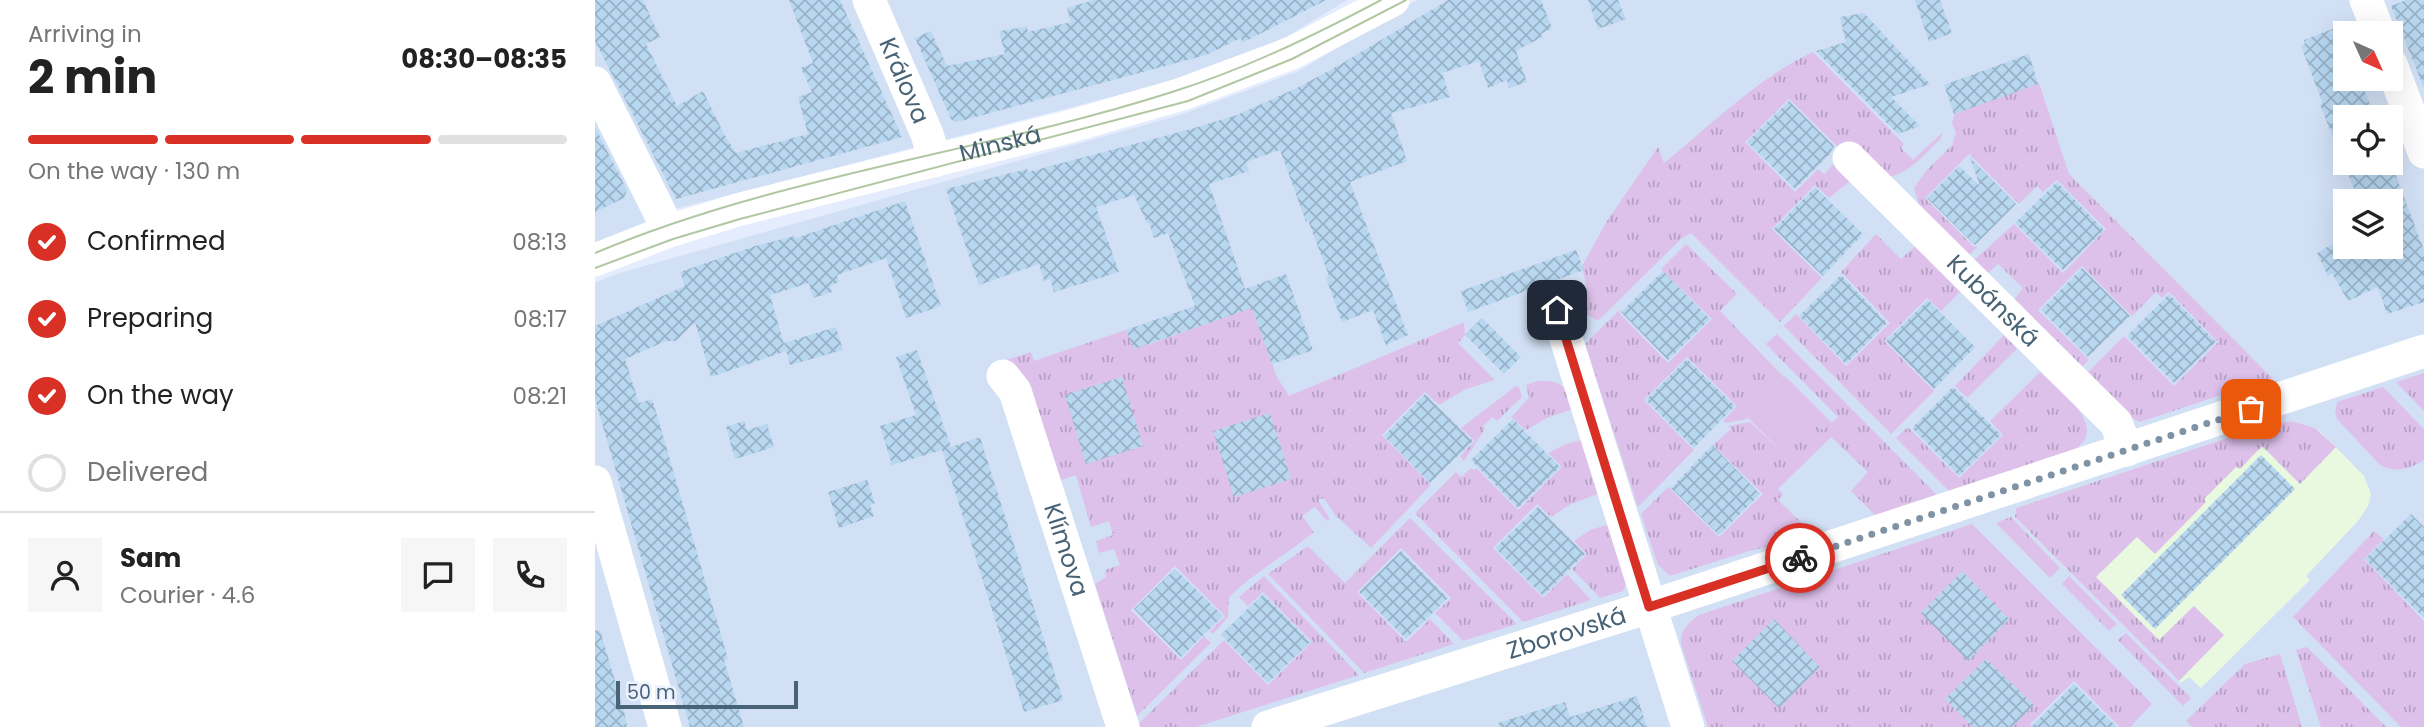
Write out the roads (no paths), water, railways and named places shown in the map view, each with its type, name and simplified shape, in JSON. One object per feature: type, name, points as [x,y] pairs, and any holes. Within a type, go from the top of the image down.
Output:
[{"type":"street","name":"Králova","points":[[869,0],[927,134],[935,161]]},
{"type":"street","name":"Minská","points":[[595,260],[669,231],[737,210],[1133,110],[1227,79],[1292,53],[1393,0]]},
{"type":"street","points":[[2367,0],[2375,21]]},
{"type":"street","points":[[595,83],[669,231]]},
{"type":"street","points":[[2401,91],[2424,152]]},
{"type":"street","name":"Kubánská","points":[[1849,158],[2116,423],[2127,450]]},
{"type":"street","points":[[1557,310],[1688,727]]},
{"type":"street","name":"Zborovská","points":[[1268,727],[1649,607],[2424,351]]},
{"type":"street","name":"Klímova","points":[[1003,376],[1015,391],[1123,727]]},
{"type":"street","points":[[595,482],[665,727]]},
{"type":"tram line","points":[[595,253],[665,226],[736,204],[1028,132],[1172,92],[1278,51],[1381,0]]},
{"type":"tram line","points":[[595,268],[673,239],[740,219],[1188,101],[1292,59],[1406,0]]}]
